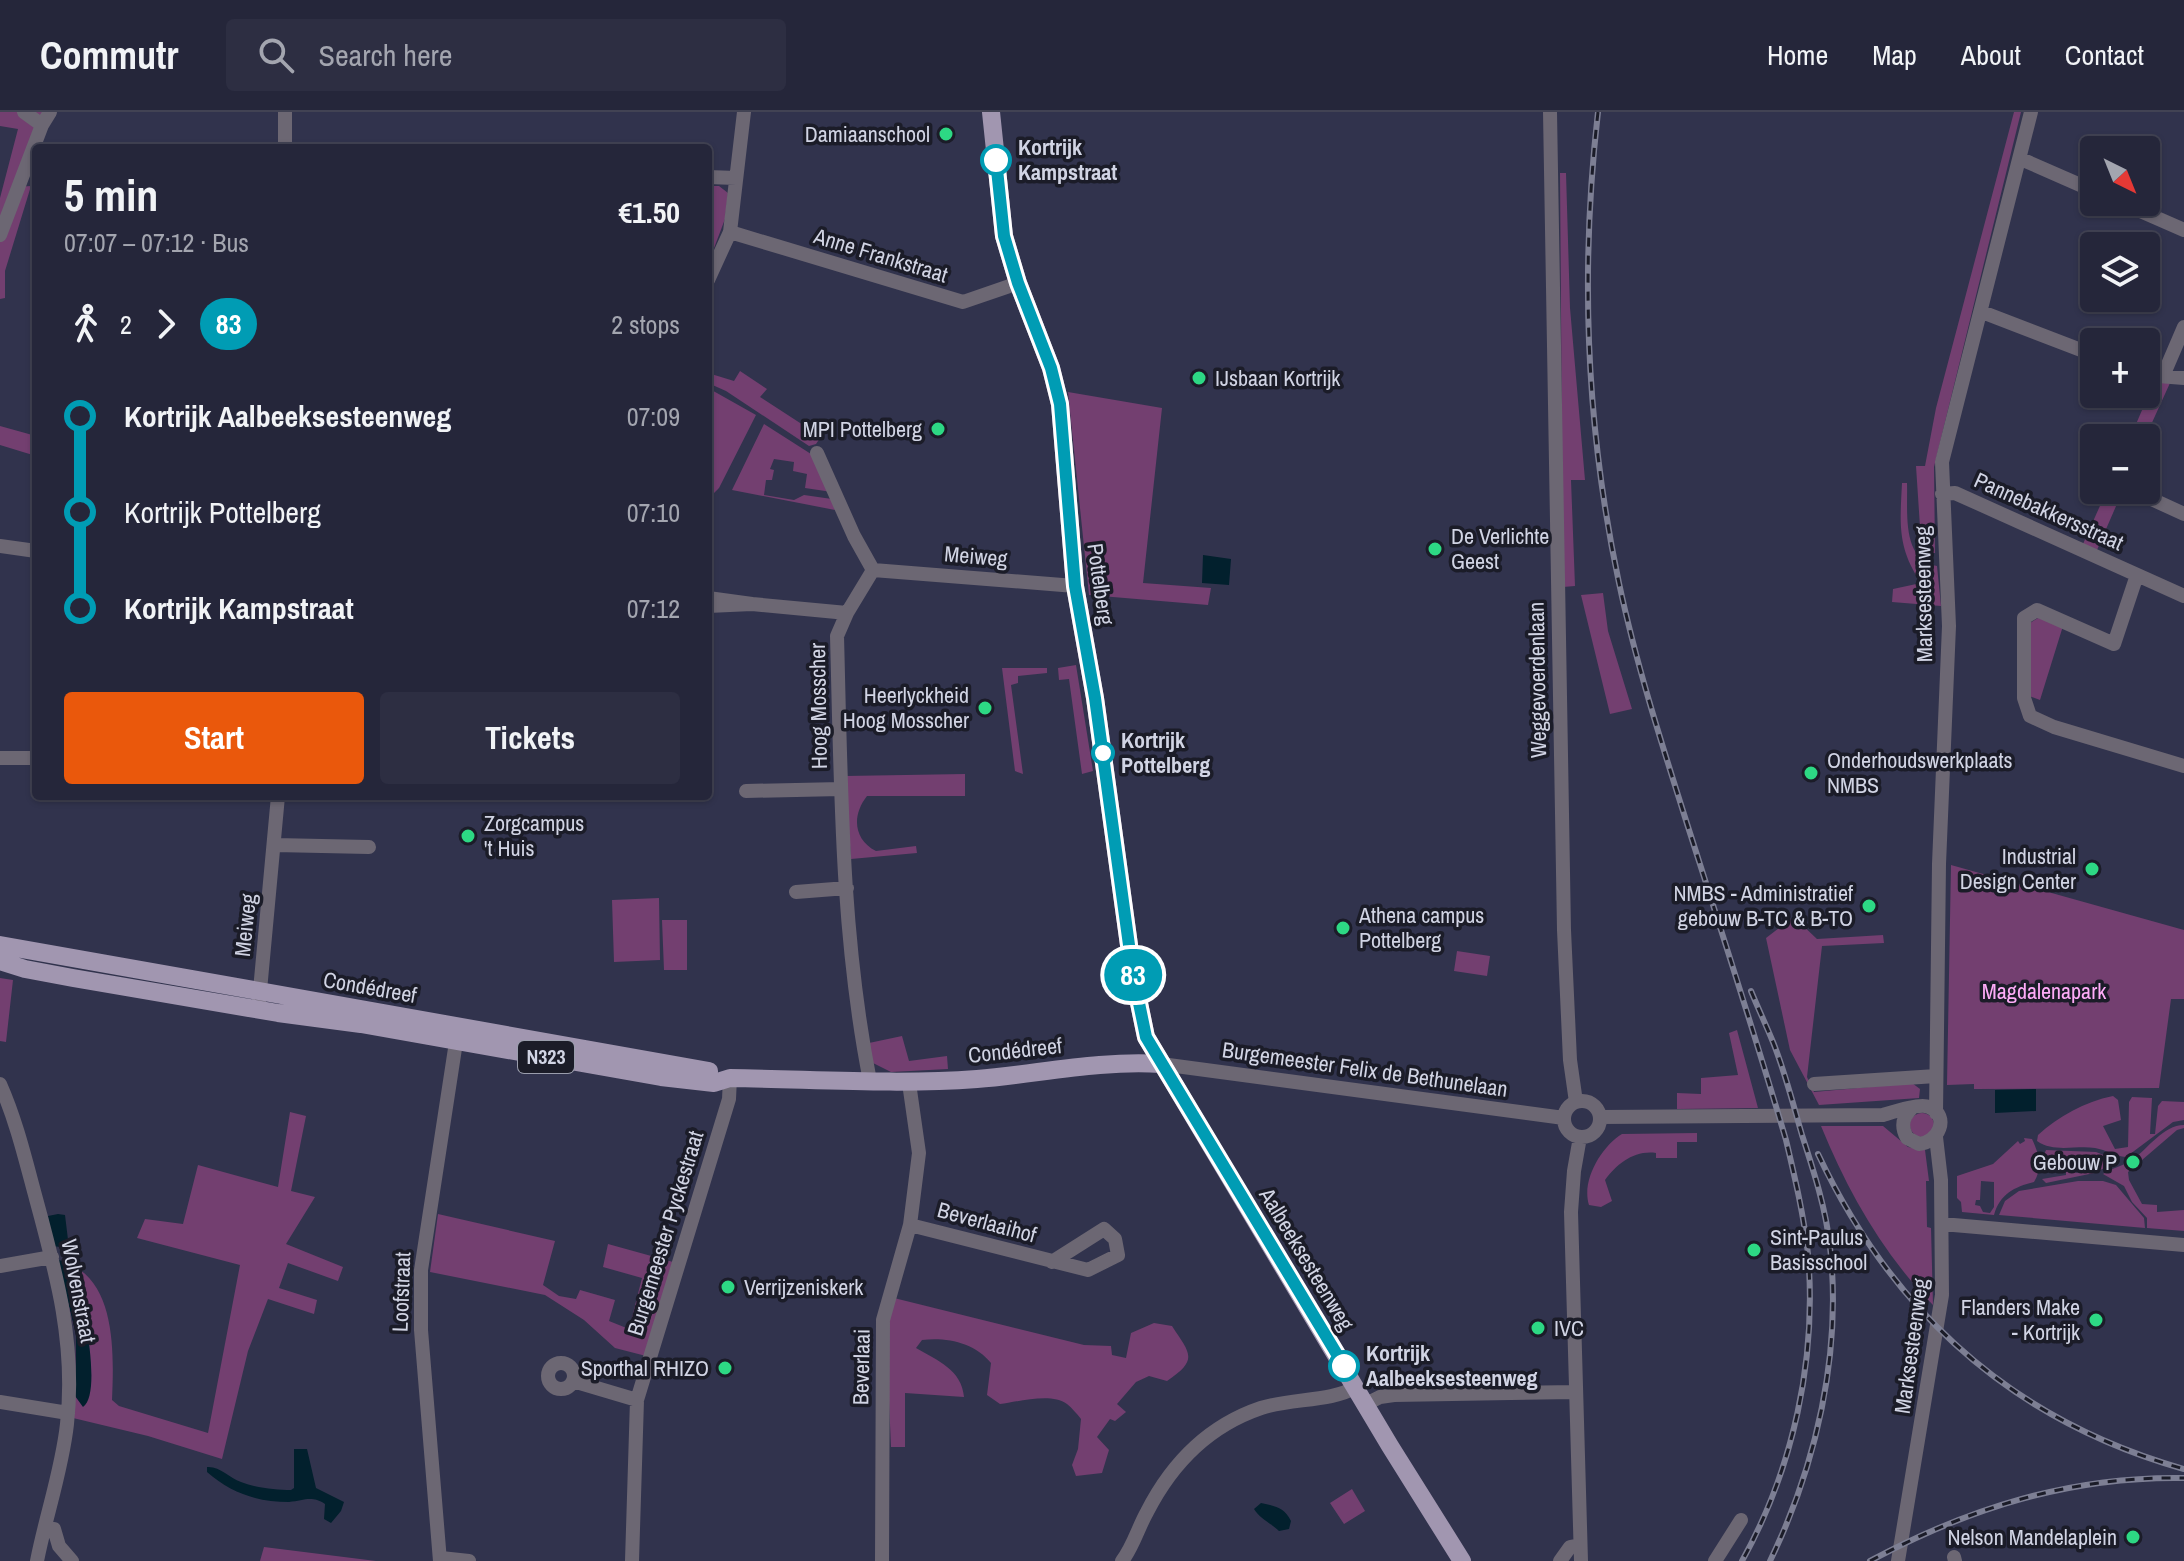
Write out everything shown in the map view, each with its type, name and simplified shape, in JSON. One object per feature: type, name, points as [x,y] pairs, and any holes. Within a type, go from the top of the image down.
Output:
[{"type":"main road","name":"Pottelberg","points":[[991,112],[1004,236],[1018,283],[1051,368],[1060,404],[1075,586],[1095,698],[1133,974],[1146,1037],[1161,1064]]},
{"type":"main road","name":"Condédreef","points":[[0,945],[347,1021],[459,1035],[661,1077],[714,1083],[730,1078],[909,1083],[979,1079],[1133,1062],[1161,1064]]},
{"type":"main road","name":"Condédreef","points":[[0,961],[25,969],[259,1000]]},
{"type":"main road","name":"Aalbeeksesteenweg","points":[[1161,1064],[1462,1561]]},
{"type":"street","points":[[24,112],[46,118],[39,144]]},
{"type":"street","points":[[285,112],[285,144]]},
{"type":"street","points":[[712,271],[730,232],[744,112]]},
{"type":"street","name":"Weggevoerdenlaan","points":[[1550,112],[1564,930],[1570,1060],[1576,1102]]},
{"type":"street","name":"Marksesteenweg","points":[[1924,1109],[1935,1081],[1941,807],[1949,626],[1942,462],[2031,112]]},
{"type":"street","points":[[2021,159],[2080,185]]},
{"type":"street","points":[[712,177],[736,178]]},
{"type":"street","points":[[0,235],[29,180]]},
{"type":"street","points":[[2152,216],[2184,230]]},
{"type":"street","name":"Anne Frankstraat","points":[[730,232],[963,302],[1018,283]]},
{"type":"street","points":[[1982,312],[2080,350]]},
{"type":"street","points":[[2163,376],[2184,327]]},
{"type":"street","points":[[2160,376],[2184,378]]},
{"type":"street","points":[[817,453],[854,536],[873,570]]},
{"type":"street","name":"Pannebakkersstraat","points":[[1942,494],[1955,493],[2184,596]]},
{"type":"street","points":[[2160,503],[2184,514]]},
{"type":"street","points":[[0,546],[32,550]]},
{"type":"street","name":"Meiweg","points":[[873,570],[1075,586]]},
{"type":"street","name":"Hoog Mosscher","points":[[870,1081],[849,935],[837,636],[873,570]]},
{"type":"street","points":[[2137,575],[2114,644],[2037,610],[2024,618],[2024,698],[2030,716],[2054,727],[2184,766]]},
{"type":"street","points":[[712,599],[847,613]]},
{"type":"street","points":[[712,606],[752,604]]},
{"type":"street","points":[[0,758],[32,758]]},
{"type":"street","name":"Hoog Mosscher","points":[[746,791],[841,789]]},
{"type":"street","name":"Meiweg","points":[[259,1000],[278,800]]},
{"type":"street","points":[[275,845],[369,847]]},
{"type":"street","points":[[796,892],[847,888]]},
{"type":"street","name":"Loofstraat","points":[[441,1560],[421,1330],[421,1270],[459,1035]]},
{"type":"street","name":"Burgemeester Felix de Bethunelaan","points":[[1161,1064],[1564,1118]]},
{"type":"street","name":"Burgemeester Pyckestraat","points":[[632,1561],[637,1400],[729,1099],[730,1078]]},
{"type":"street","points":[[1814,1084],[1935,1081]]},
{"type":"street","name":"Beverlaai","points":[[882,1561],[883,1320],[910,1225],[919,1153],[909,1083]]},
{"type":"street","name":"Wolvenstraat","points":[[0,1084],[14,1119],[52,1257],[68,1330],[68,1413],[62,1457],[37,1561]]},
{"type":"street","points":[[1576,1102],[1592,1104],[1600,1117],[1594,1132],[1580,1137],[1568,1131],[1564,1118],[1570,1105],[1576,1102]]},
{"type":"street","points":[[1600,1117],[1883,1115],[1924,1109]]},
{"type":"street","points":[[1924,1109],[1941,1127],[1931,1140],[1919,1144],[1907,1138],[1904,1119],[1924,1109]]},
{"type":"street","points":[[1883,1115],[1903,1126]]},
{"type":"street","points":[[1580,1137],[1571,1212],[1581,1561]]},
{"type":"street","name":"Marksesteenweg","points":[[1898,1561],[1942,1295],[1939,1164],[1931,1140]]},
{"type":"street","points":[[1942,1224],[2184,1245]]},
{"type":"street","name":"Beverlaaihof","points":[[910,1225],[1052,1262]]},
{"type":"street","points":[[0,1266],[52,1257]]},
{"type":"street","points":[[573,1381],[637,1400]]},
{"type":"street","points":[[1126,1559],[1155,1495],[1170,1472],[1211,1433],[1260,1408],[1301,1399],[1340,1396],[1356,1387]]},
{"type":"street","points":[[1366,1404],[1394,1395],[1575,1392]]},
{"type":"street","points":[[0,1402],[68,1413]]},
{"type":"street","points":[[1715,1561],[1741,1520]]},
{"type":"street","points":[[54,1529],[59,1546],[72,1561]]},
{"type":"street","points":[[1560,1561],[1570,1547],[1580,1545]]},
{"type":"street","points":[[441,1560],[469,1561]]},
{"type":"green space","points":[[0,112],[47,112],[15,187],[31,186],[5,271],[5,298],[0,299],[0,198],[18,129],[0,126]]},
{"type":"green space","points":[[2014,112],[2021,112],[1934,467],[1935,553],[1930,553],[1921,542],[1916,466],[1925,466],[1936,408]]},
{"type":"green space","points":[[1560,173],[1566,173],[1570,308],[1585,480],[1571,480],[1575,586],[1563,587]]},
{"type":"green space","points":[[712,186],[719,186],[728,193],[725,219],[712,253]]},
{"type":"green space","points":[[740,371],[767,389],[760,397],[817,434],[820,438],[816,444],[809,446],[712,385],[712,374],[734,381]]},
{"type":"green space","points":[[2160,381],[2170,383],[2160,405]]},
{"type":"green space","points":[[712,390],[756,415],[719,488],[712,495]]},
{"type":"green space","points":[[1068,392],[1162,408],[1143,583],[1211,588],[1208,605],[1089,595]]},
{"type":"green space","points":[[2143,408],[2159,408],[2151,424],[2136,424]]},
{"type":"green space","points":[[764,424],[811,454],[832,492],[805,488],[807,474],[793,471],[794,462],[774,459],[770,469],[774,470],[772,480],[766,480],[764,495],[794,500],[804,495],[832,499],[835,510],[732,490]]},
{"type":"green space","points":[[0,426],[32,435],[32,455],[0,445]]},
{"type":"green space","points":[[1902,483],[1907,483],[1907,520],[1912,544],[1925,562],[1937,566],[1941,606],[1892,602],[1893,589],[1921,583],[1904,546]]},
{"type":"green space","points":[[2101,504],[2117,504],[2097,550],[2083,544]]},
{"type":"green space","points":[[1603,593],[1608,631],[1632,709],[1610,714],[1581,595]]},
{"type":"green space","points":[[2041,616],[2063,626],[2040,700],[2029,696],[2030,623]]},
{"type":"green space","points":[[1076,665],[1093,771],[1082,774],[1069,679],[1059,680],[1058,668]]},
{"type":"green space","points":[[1002,668],[1047,668],[1047,673],[1018,676],[1018,683],[1011,685],[1023,774],[1015,771]]},
{"type":"green space","points":[[965,774],[965,796],[867,796],[859,811],[857,826],[868,846],[876,851],[916,846],[917,853],[851,859],[845,776]]},
{"type":"green space","name":"Magdalenapark","points":[[1951,865],[2184,930],[2184,999],[2171,999],[2159,1088],[1974,1089],[1974,1084],[1947,1085]]},
{"type":"green space","points":[[659,898],[660,960],[614,962],[612,900]]},
{"type":"green space","points":[[1791,919],[1797,920],[1817,939],[1883,935],[1884,943],[1822,946],[1807,1077],[1814,1092],[1912,1083],[1920,1089],[1919,1098],[1819,1105],[1790,1050],[1766,938]]},
{"type":"green space","points":[[662,920],[687,920],[687,970],[664,970]]},
{"type":"green space","points":[[1457,951],[1490,956],[1487,976],[1454,971]]},
{"type":"green space","points":[[0,978],[13,980],[6,1042],[0,1041]]},
{"type":"green space","points":[[1737,1030],[1758,1108],[1677,1109],[1677,1093],[1701,1094],[1701,1078],[1738,1075],[1729,1033]]},
{"type":"green space","points":[[902,1036],[909,1061],[947,1056],[948,1069],[891,1072],[873,1063],[869,1043]]},
{"type":"green space","points":[[2113,1096],[2118,1100],[2121,1120],[2103,1126],[2115,1149],[2128,1147],[2129,1102],[2132,1097],[2152,1098],[2150,1134],[2155,1134],[2158,1106],[2162,1101],[2184,1102],[2184,1120],[2173,1122],[2126,1157],[2095,1148],[2058,1148],[2037,1141],[2038,1135],[2063,1116]]},
{"type":"green space","points":[[290,1112],[306,1116],[291,1191],[315,1197],[286,1244],[343,1267],[338,1281],[288,1263],[279,1288],[317,1300],[314,1314],[268,1299],[248,1351],[222,1459],[148,1436],[73,1418],[76,1336],[57,1261],[77,1268],[91,1280],[101,1297],[111,1338],[112,1400],[119,1406],[208,1433],[240,1265],[137,1238],[145,1219],[183,1224],[198,1165],[278,1187]]},
{"type":"green space","points":[[1922,1113],[1933,1120],[1934,1125],[1927,1136],[1922,1137],[1911,1130],[1910,1125],[1917,1114]]},
{"type":"green space","points":[[2184,1125],[2128,1172],[2142,1204],[2157,1205],[2157,1212],[2184,1210],[2184,1231],[2147,1228],[2147,1218],[2132,1202],[2124,1186],[2103,1174],[2132,1160],[2169,1129]]},
{"type":"green space","points":[[1821,1126],[1883,1126],[1908,1147],[1925,1150],[1933,1305],[1898,1265],[1868,1221]]},
{"type":"green space","points":[[1697,1133],[1697,1142],[1677,1142],[1677,1158],[1656,1158],[1656,1153],[1648,1153],[1627,1159],[1605,1180],[1612,1201],[1601,1207],[1589,1205],[1588,1185],[1595,1165],[1607,1147],[1622,1134]]},
{"type":"green space","points":[[2024,1138],[2032,1139],[2038,1155],[2039,1166],[2034,1182],[2009,1192],[1994,1215],[1962,1212],[1961,1202],[1957,1198],[1957,1176],[1993,1164],[2018,1141],[2020,1144],[2025,1141]],"holes":[[[1981,1181],[1994,1182],[1994,1207],[1990,1213],[1983,1212],[1980,1206],[1975,1205],[1976,1200],[1980,1200]]]},
{"type":"green space","points":[[2046,1150],[2096,1152],[2119,1161],[2094,1173],[2046,1183],[2042,1179],[2066,1175],[2066,1172],[2075,1170],[2076,1173],[2087,1171],[2081,1158],[2062,1157],[2062,1161],[2074,1165],[2045,1165],[2043,1157]]},
{"type":"green space","points":[[2078,1181],[2103,1181],[2116,1185],[2144,1218],[2145,1228],[1999,1215],[2005,1201],[2019,1191]]},
{"type":"green space","points":[[438,1214],[555,1241],[543,1285],[559,1296],[576,1299],[580,1290],[615,1300],[609,1321],[629,1329],[642,1278],[603,1267],[608,1244],[673,1262],[646,1356],[615,1348],[584,1320],[545,1295],[430,1272]]},
{"type":"green space","points":[[894,1298],[1084,1345],[1111,1346],[1112,1355],[1126,1358],[1131,1333],[1154,1323],[1172,1326],[1187,1350],[1187,1361],[1167,1381],[1149,1376],[1136,1382],[1117,1404],[1126,1412],[1115,1421],[1110,1419],[1097,1437],[1109,1450],[1102,1473],[1076,1476],[1072,1465],[1078,1449],[1081,1419],[1069,1406],[1060,1400],[1044,1398],[1000,1404],[987,1395],[991,1363],[984,1356],[960,1343],[922,1340],[916,1348],[953,1373],[959,1380],[964,1397],[905,1393],[905,1447],[891,1447],[886,1330]]},
{"type":"green space","points":[[1352,1489],[1365,1511],[1344,1524],[1330,1503]]},
{"type":"green space","points":[[264,1547],[376,1561],[260,1561]]},
{"type":"water","points":[[1203,555],[1231,559],[1229,585],[1202,583]]},
{"type":"water","points":[[2036,1089],[2036,1111],[1995,1113],[1995,1090]]},
{"type":"water","points":[[65,1215],[69,1248],[52,1246],[48,1216]]},
{"type":"water","points":[[58,1260],[73,1263],[85,1315],[91,1382],[89,1398],[83,1407],[75,1396],[76,1336]]},
{"type":"water","points":[[294,1449],[307,1449],[316,1488],[344,1502],[331,1523],[324,1519],[325,1504],[320,1501],[277,1502],[255,1498],[225,1486],[207,1472],[207,1467],[212,1467],[247,1484],[291,1490],[294,1488]]},
{"type":"water","points":[[1261,1503],[1282,1510],[1291,1521],[1289,1529],[1279,1531],[1259,1515],[1254,1509]]},
{"type":"railway","points":[[1598,112],[1589,230],[1589,348],[1599,466],[1608,525],[1626,615],[1652,709],[1786,1140],[1808,1254],[1809,1334],[1798,1413],[1775,1489],[1742,1561]]},
{"type":"railway","points":[[1751,991],[1781,1065],[1819,1191],[1828,1233],[1833,1287],[1832,1327],[1822,1408],[1800,1487],[1770,1561]]},
{"type":"railway","points":[[1818,1154],[1848,1211],[1883,1264],[1922,1311],[1965,1353],[2013,1390],[2066,1422],[2123,1448],[2184,1469]]},
{"type":"railway","points":[[1870,1561],[1945,1525],[2022,1499],[2101,1483],[2184,1478]]},
{"type":"bus line","name":"83","points":[[996,160],[1004,236],[1018,283],[1051,368],[1060,404],[1075,586],[1095,698],[1133,974],[1146,1037],[1344,1366]]},
{"type":"place","name":"Damiaanschool","points":[[946,134]]},
{"type":"place","name":"Kortrijk Kampstraat","points":[[996,160]]},
{"type":"place","name":"IJsbaan Kortrijk","points":[[1199,378]]},
{"type":"place","name":"MPI Pottelberg","points":[[938,429]]},
{"type":"place","name":"De Verlichte Geest","points":[[1435,549]]},
{"type":"place","name":"Heerlyckheid Hoog Mosscher","points":[[985,708]]},
{"type":"place","name":"Kortrijk Pottelberg","points":[[1103,753]]},
{"type":"place","name":"Onderhoudswerkplaats NMBS","points":[[1811,773]]},
{"type":"place","name":"Zorgcampus 't Huis","points":[[468,836]]},
{"type":"place","name":"Industrial Design Center","points":[[2092,869]]},
{"type":"place","name":"NMBS - Administratief gebouw B-TC & B-TO","points":[[1869,906]]},
{"type":"place","name":"Athena campus Pottelberg","points":[[1343,928]]},
{"type":"place","name":"Gebouw P","points":[[2133,1162]]},
{"type":"place","name":"Sint-Paulus Basisschool","points":[[1754,1250]]},
{"type":"place","name":"Verrijzeniskerk","points":[[728,1287]]},
{"type":"place","name":"Flanders Make - Kortrijk","points":[[2096,1320]]},
{"type":"place","name":"IVC","points":[[1538,1328]]},
{"type":"place","name":"Kortrijk Aalbeeksesteenweg","points":[[1344,1366]]},
{"type":"place","name":"Sporthal RHIZO","points":[[725,1368]]},
{"type":"place","name":"Nelson Mandelaplein","points":[[2133,1537]]}]
